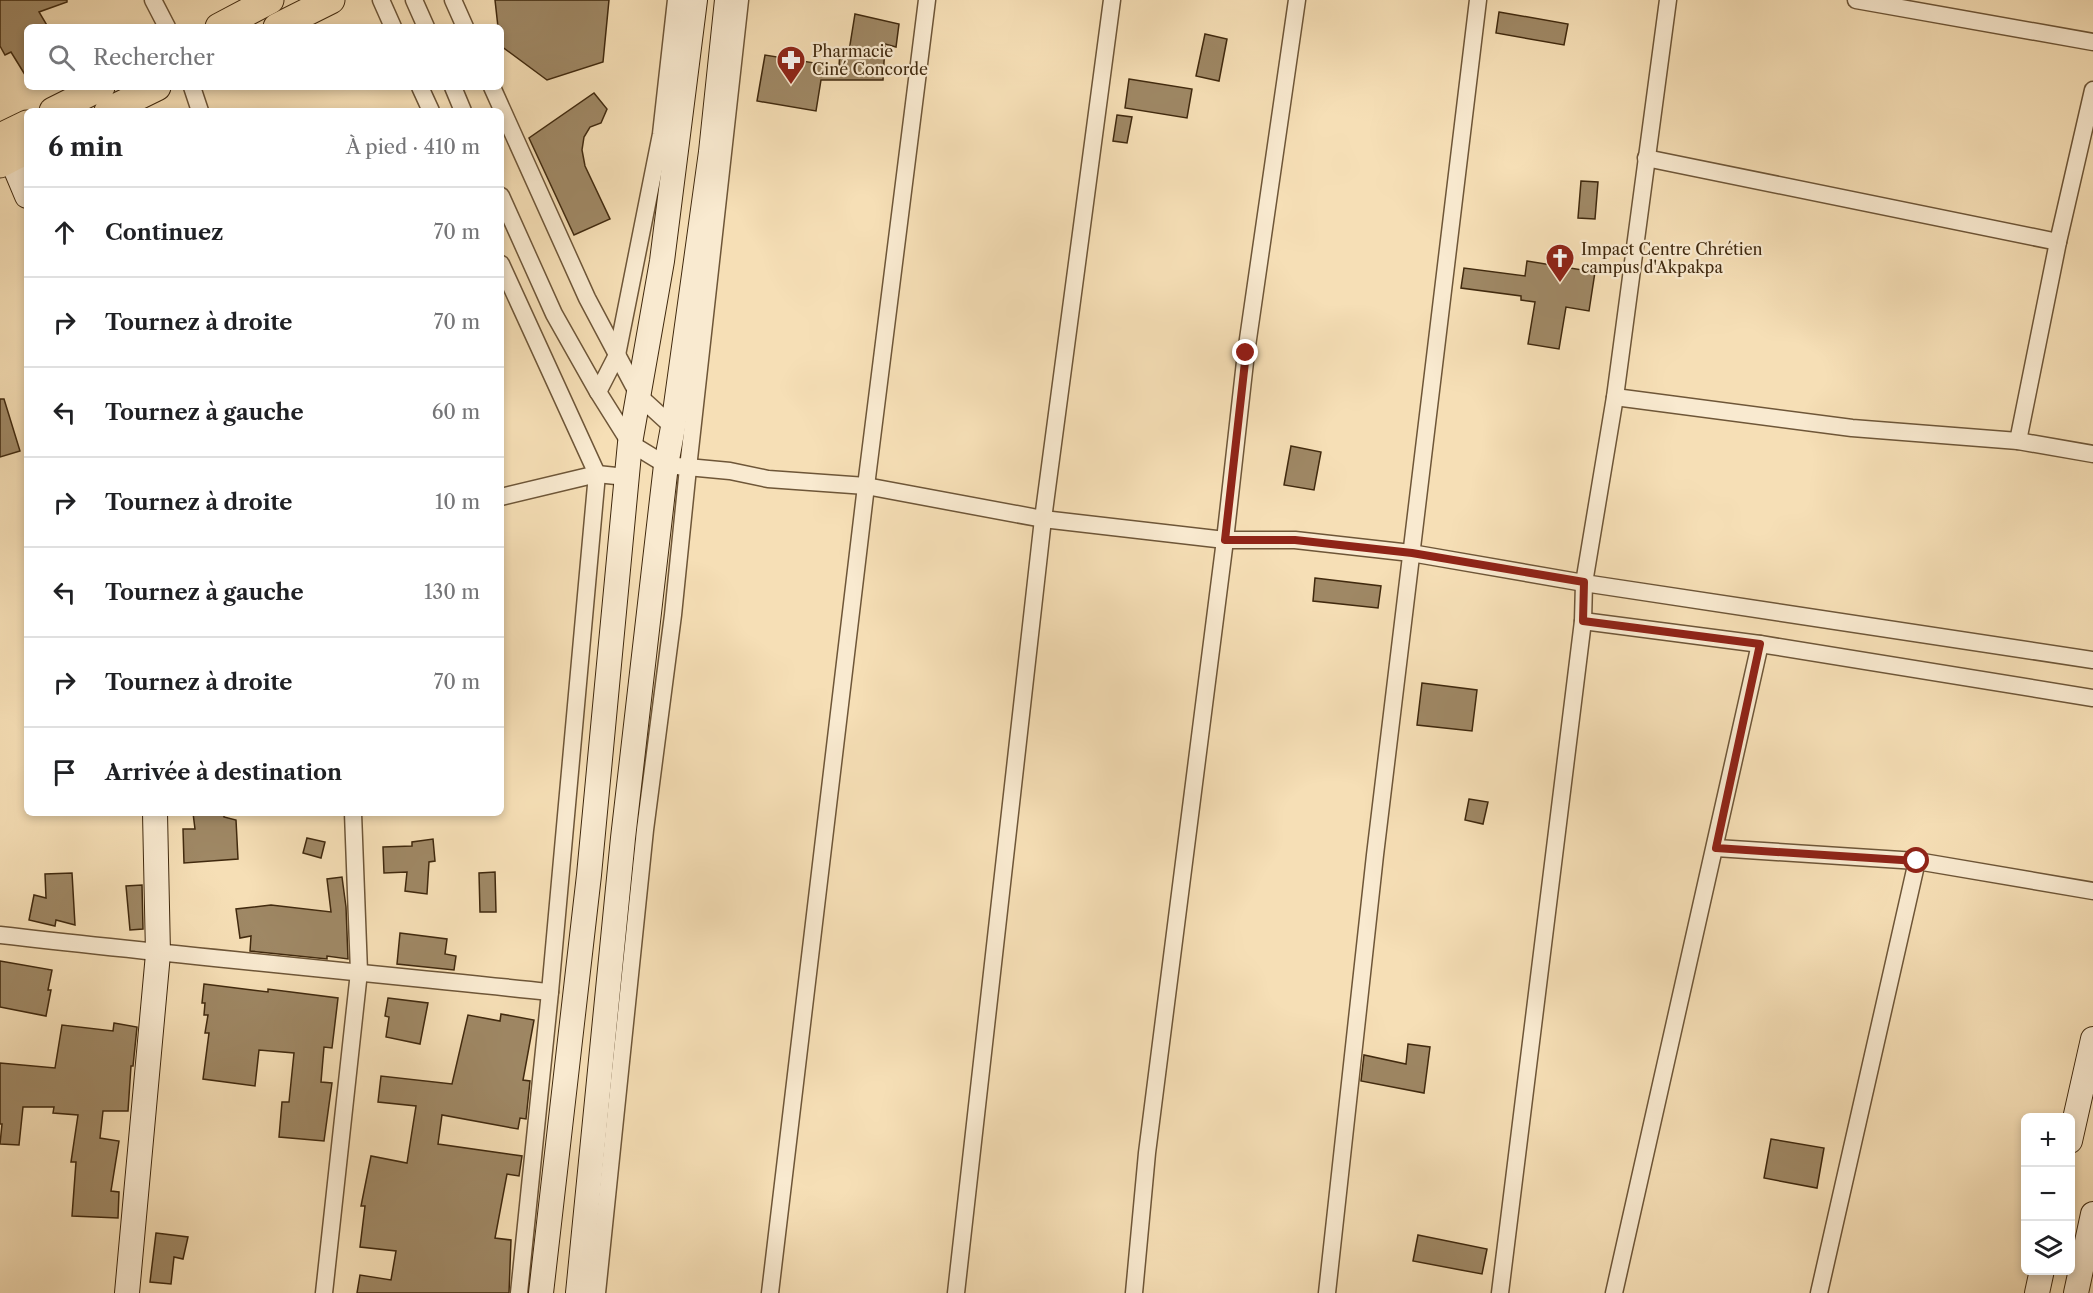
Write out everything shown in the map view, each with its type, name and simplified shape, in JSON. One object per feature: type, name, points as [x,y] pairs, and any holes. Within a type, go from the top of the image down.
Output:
[{"type":"main road","points":[[225,24],[270,0]]},
{"type":"main road","points":[[283,24],[331,0]]},
{"type":"main road","points":[[59,108],[95,90]]},
{"type":"main road","points":[[114,108],[151,90]]},
{"type":"main road","points":[[9,152],[24,129]]},
{"type":"street","points":[[153,0],[165,24]]},
{"type":"street","points":[[381,0],[392,24]]},
{"type":"street","points":[[414,0],[425,24]]},
{"type":"street","points":[[453,0],[464,24]]},
{"type":"street","points":[[598,392],[617,355],[661,134],[676,0]]},
{"type":"street","points":[[541,1293],[589,875],[630,442],[662,261],[695,0]]},
{"type":"street","points":[[597,1293],[645,830],[673,615],[677,466],[673,427],[711,152],[727,0]]},
{"type":"street","points":[[578,1293],[623,838],[677,466],[740,0]]},
{"type":"street","points":[[770,1293],[866,486],[927,0]]},
{"type":"street","points":[[956,1293],[1043,519],[1112,0]]},
{"type":"street","points":[[1134,1293],[1147,1153],[1225,540],[1246,353],[1297,0]]},
{"type":"street","points":[[1327,1293],[1375,855],[1478,0]]},
{"type":"street","points":[[1500,1293],[1583,621],[1584,582],[1615,397],[1668,0]]},
{"type":"street","points":[[1856,0],[2093,42]]},
{"type":"street","points":[[193,90],[199,108]]},
{"type":"street","points":[[421,90],[430,108]]},
{"type":"street","points":[[454,90],[462,108]]},
{"type":"street","points":[[493,90],[501,108]]},
{"type":"street","points":[[2018,441],[2058,242],[2093,90]]},
{"type":"street","points":[[504,114],[586,298],[639,396],[673,427]]},
{"type":"street","points":[[9,152],[24,189]]},
{"type":"street","points":[[1646,158],[2058,242]]},
{"type":"street","points":[[504,203],[554,314],[598,392],[630,442],[677,466],[730,471],[768,479],[866,486],[1043,519],[1225,540],[1295,540],[1412,553],[1584,582],[2093,660]]},
{"type":"street","points":[[504,271],[597,474],[550,993],[519,1293]]},
{"type":"street","points":[[1615,397],[1852,428],[2018,441],[2093,454]]},
{"type":"street","points":[[504,496],[597,474],[626,477]]},
{"type":"street","points":[[1583,621],[1760,644],[2093,698]]},
{"type":"street","points":[[1614,1293],[1716,848],[1760,644]]},
{"type":"street","points":[[127,1293],[158,954],[155,816]]},
{"type":"street","points":[[324,1293],[360,972],[353,816]]},
{"type":"street","points":[[1716,848],[1917,861],[2093,891]]},
{"type":"street","points":[[1819,1293],[1917,861]]},
{"type":"street","points":[[0,935],[158,954],[360,972],[550,993]]},
{"type":"street","points":[[2075,1119],[2093,1039]]},
{"type":"street","points":[[2076,1293],[2093,1214]]},
{"type":"street","points":[[2037,1293],[2041,1275]]},
{"type":"building","points":[[0,0],[67,0],[67,2],[39,12],[46,24],[24,24],[24,73],[11,52],[5,55],[0,46]]},
{"type":"building","points":[[495,0],[609,0],[603,62],[547,80],[504,48],[504,24],[498,24]]},
{"type":"building","points":[[1499,12],[1568,24],[1564,45],[1496,33]]},
{"type":"building","points":[[855,14],[899,24],[896,47],[885,44],[883,80],[821,80],[816,111],[757,101],[765,55],[839,67],[840,50],[849,51]]},
{"type":"building","points":[[1205,34],[1227,39],[1219,81],[1196,76]]},
{"type":"building","points":[[1129,79],[1192,89],[1187,118],[1125,108]]},
{"type":"building","points":[[594,93],[607,109],[601,123],[590,127],[584,137],[582,150],[585,166],[610,219],[574,235],[529,138]]},
{"type":"building","points":[[1117,115],[1132,117],[1127,143],[1113,141]]},
{"type":"building","points":[[1581,181],[1598,182],[1595,219],[1578,218]]},
{"type":"building","points":[[1527,261],[1595,272],[1589,311],[1566,307],[1559,349],[1528,344],[1535,302],[1521,300],[1521,296],[1461,288],[1464,268],[1525,276]]},
{"type":"building","points":[[0,399],[4,399],[20,451],[0,457]]},
{"type":"building","points":[[1291,446],[1321,452],[1314,490],[1284,485]]},
{"type":"building","points":[[1315,578],[1381,586],[1378,608],[1313,601]]},
{"type":"building","points":[[1422,683],[1477,690],[1472,731],[1417,725]]},
{"type":"building","points":[[1469,799],[1488,802],[1483,824],[1465,820]]},
{"type":"building","points":[[193,816],[224,816],[236,820],[238,859],[184,863],[183,829],[195,829]]},
{"type":"building","points":[[307,838],[325,842],[321,858],[303,853]]},
{"type":"building","points":[[433,839],[435,861],[429,862],[427,894],[405,891],[407,872],[384,873],[383,847],[412,846],[412,842]]},
{"type":"building","points":[[495,872],[496,912],[480,912],[479,873]]},
{"type":"building","points":[[72,873],[75,925],[56,920],[55,926],[29,920],[34,895],[46,898],[45,874]]},
{"type":"building","points":[[342,877],[346,907],[348,959],[250,951],[251,936],[240,938],[236,909],[271,905],[331,912],[327,879]]},
{"type":"building","points":[[142,885],[143,929],[130,930],[126,886]]},
{"type":"building","points":[[400,933],[447,939],[445,954],[456,956],[454,970],[397,964]]},
{"type":"building","points":[[0,961],[52,970],[46,1016],[0,1007]]},
{"type":"building","points":[[204,984],[338,998],[332,1048],[324,1047],[321,1082],[332,1083],[324,1141],[279,1137],[282,1102],[289,1102],[294,1053],[259,1050],[255,1086],[203,1079],[209,1033],[205,1033],[208,1015],[204,1015],[205,1003],[202,1003]]},
{"type":"building","points":[[388,998],[428,1003],[420,1044],[386,1037],[389,1017],[385,1016]]},
{"type":"building","points":[[501,1014],[534,1020],[523,1080],[530,1081],[526,1119],[520,1118],[518,1129],[442,1115],[438,1144],[522,1156],[519,1176],[507,1174],[495,1238],[511,1240],[509,1293],[357,1293],[360,1275],[391,1280],[396,1251],[360,1247],[365,1206],[361,1206],[371,1156],[407,1163],[416,1106],[378,1102],[381,1076],[452,1084],[468,1015],[500,1021]]},
{"type":"building","points":[[114,1023],[137,1027],[133,1066],[131,1066],[128,1111],[103,1111],[100,1138],[119,1141],[111,1191],[119,1192],[118,1218],[72,1216],[76,1162],[71,1162],[78,1115],[53,1113],[54,1107],[23,1107],[19,1145],[0,1144],[2,1124],[0,1124],[0,1063],[55,1068],[62,1025],[113,1031]]},
{"type":"building","points":[[1408,1044],[1430,1047],[1424,1093],[1361,1081],[1364,1055],[1406,1064]]},
{"type":"building","points":[[1771,1139],[1824,1148],[1817,1188],[1764,1178]]},
{"type":"building","points":[[156,1233],[188,1237],[183,1259],[174,1257],[171,1284],[150,1282]]},
{"type":"building","points":[[1418,1235],[1487,1249],[1482,1274],[1413,1261]]},
{"type":"place","name":"Pharmacie Ciné Concorde","points":[[791,86]]},
{"type":"place","name":"Impact Centre Chrétien campus d'Akpakpa","points":[[1560,284]]},
{"type":"route","points":[[1246,353],[1225,540],[1295,540],[1412,553],[1584,582],[1583,621],[1760,644],[1716,848],[1917,861]]}]
